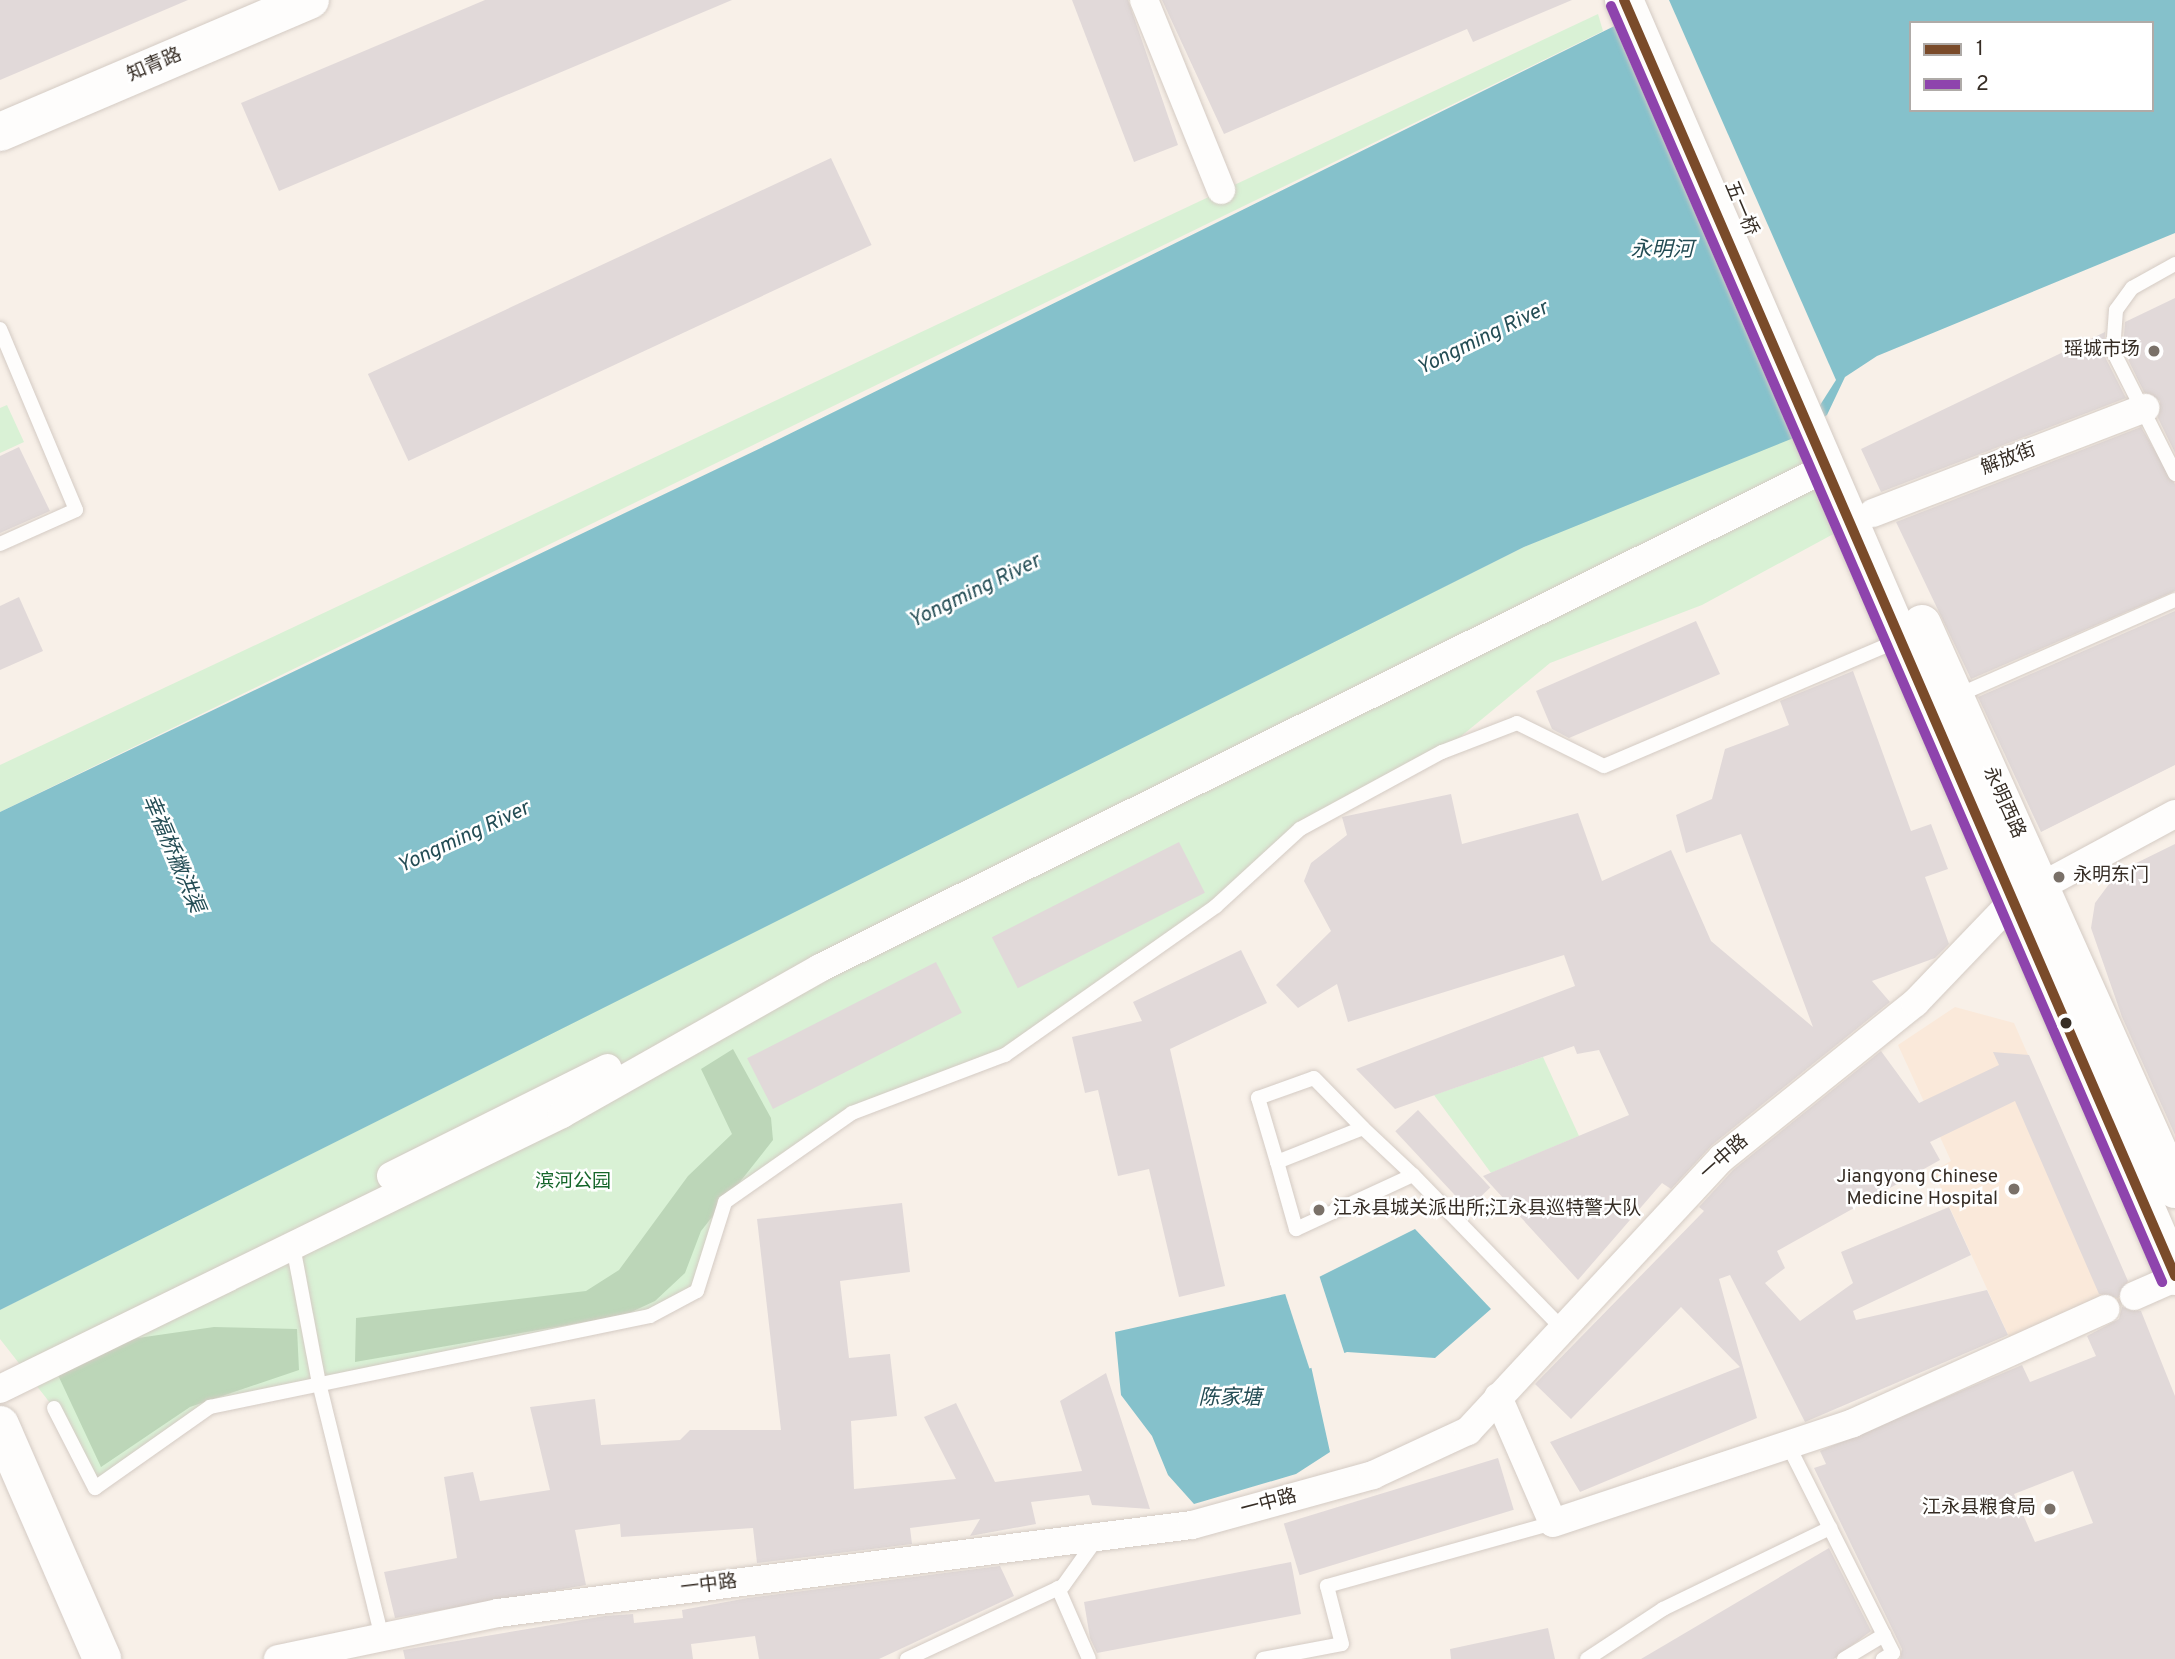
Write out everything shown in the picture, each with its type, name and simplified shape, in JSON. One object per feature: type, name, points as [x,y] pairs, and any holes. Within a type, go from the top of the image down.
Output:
[{"type":"main road","name":"知青路","points":[[0,132],[310,0]]},
{"type":"main road","name":"五一桥","points":[[1624,0],[1821,422]]},
{"type":"main road","name":"五一桥","points":[[1650,0],[1821,422]]},
{"type":"main road","name":"永明西路","points":[[1821,422],[1828,467],[1901,640],[2026,895],[2112,1029],[2175,1189]]},
{"type":"main road","name":"永明西路","points":[[1821,422],[1873,513],[1955,697],[2026,895],[2175,1277]]},
{"type":"main road","points":[[0,1425],[9,1472],[102,1659]]},
{"type":"street","points":[[1144,0],[1221,190]]},
{"type":"street","name":"解放街","points":[[1873,513],[2145,408]]},
{"type":"street","points":[[0,1370],[798,980],[1828,467]]},
{"type":"street","name":"一中路","points":[[278,1659],[498,1612],[1192,1525],[1373,1475],[1468,1431],[1561,1327],[1722,1158],[1915,1003],[2026,895],[2175,814]]},
{"type":"street","points":[[0,1389],[612,1088],[798,980]]},
{"type":"street","points":[[2134,1296],[2175,1277]]},
{"type":"street","points":[[1498,1397],[1553,1523],[1853,1423],[2106,1309]]},
{"type":"lane","points":[[2175,264],[2132,288],[2116,310],[2113,351],[2145,408],[2175,474]]},
{"type":"lane","points":[[0,328],[76,510],[0,544]]},
{"type":"lane","points":[[1955,697],[2175,600]]},
{"type":"lane","points":[[54,1408],[95,1488],[210,1407],[650,1316],[698,1291],[725,1202],[852,1113],[1005,1055],[1216,906],[1300,829],[1441,752],[1517,723],[1604,766],[1775,688],[1901,640]]},
{"type":"lane","points":[[1413,1175],[1296,1229],[1258,1098],[1314,1078],[1413,1175],[1561,1327]]},
{"type":"lane","points":[[1277,1162],[1363,1128]]},
{"type":"lane","points":[[293,1246],[319,1383],[382,1637]]},
{"type":"lane","points":[[1788,1445],[1884,1635],[1888,1656]]},
{"type":"lane","points":[[1264,1659],[1342,1644],[1326,1586],[1553,1523]]},
{"type":"lane","points":[[1587,1659],[1663,1609],[1830,1528]]},
{"type":"lane","points":[[907,1659],[1058,1588],[1099,1536]]},
{"type":"lane","points":[[1058,1588],[1088,1659]]},
{"type":"lane","points":[[1844,1659],[1884,1635]]},
{"type":"shaded area","name":"Jiangyong Chinese Medicine Hospital","points":[[1955,1007],[2014,1023],[2134,1296],[2015,1350],[1933,1171],[1951,1161],[1898,1045]]},
{"type":"green space","points":[[1598,14],[1603,31],[0,812],[0,765]]},
{"type":"green space","points":[[7,405],[24,442],[0,453],[0,408]]},
{"type":"green space","name":"滨河公园","points":[[1810,427],[1850,525],[1702,605],[1550,663],[1442,752],[1300,829],[1216,906],[1005,1055],[852,1113],[725,1202],[697,1291],[650,1316],[210,1407],[95,1488],[54,1408],[0,1339],[0,1310],[408,1101],[1524,547]]},
{"type":"green space","points":[[733,1049],[771,1118],[773,1140],[701,1231],[685,1273],[655,1301],[625,1315],[355,1362],[356,1318],[586,1291],[619,1270],[688,1176],[732,1134],[701,1069]]},
{"type":"green space","points":[[1543,1057],[1579,1136],[1491,1173],[1434,1095]]},
{"type":"green space","points":[[214,1327],[297,1329],[299,1370],[190,1407],[101,1467],[57,1373],[117,1341]]},
{"type":"water","name":"永明河","points":[[1667,0],[2175,0],[2175,233],[1877,356],[1845,377],[1827,415],[1801,435],[1524,547],[0,1310],[0,812],[769,444]]},
{"type":"water","name":"陈家塘","points":[[1415,1229],[1491,1309],[1435,1358],[1347,1352],[1311,1366],[1330,1452],[1296,1474],[1194,1504],[1168,1475],[1152,1436],[1121,1395],[1115,1332],[1285,1294]]},
{"type":"pier","points":[[1659,0],[1669,0],[1836,380],[1801,435],[1613,23]]},
{"type":"pier","points":[[1319,1275],[1346,1357],[1309,1369],[1283,1287]]},
{"type":"building","points":[[0,0],[188,0],[0,80]]},
{"type":"building","points":[[485,0],[732,0],[279,191],[241,103]]},
{"type":"building","points":[[1072,0],[1128,0],[1178,145],[1134,162]]},
{"type":"building","points":[[1162,0],[1572,0],[1473,42],[1467,29],[1224,134]]},
{"type":"building","points":[[831,158],[872,245],[408,461],[368,374]]},
{"type":"building","name":"瑶城市场","points":[[2175,298],[2175,453],[2158,418],[2160,401],[2144,392],[2123,349],[2125,322]]},
{"type":"building","points":[[2105,332],[2104,355],[2126,398],[1881,492],[1861,449]]},
{"type":"building","points":[[2141,427],[2175,484],[2175,591],[1971,679],[1896,522]]},
{"type":"building","points":[[19,447],[50,511],[0,533],[0,456]]},
{"type":"building","points":[[19,597],[43,651],[0,670],[0,606]]},
{"type":"building","points":[[2175,611],[2175,765],[2041,832],[1978,697]]},
{"type":"building","points":[[1696,621],[1720,674],[1569,738],[1552,729],[1536,691]]},
{"type":"building","points":[[1853,671],[1911,831],[1931,824],[1948,869],[1925,877],[1949,944],[1935,958],[1872,981],[1890,1002],[1712,1145],[1671,1189],[1662,1183],[1578,1280],[1483,1176],[1629,1115],[1599,1050],[1577,1054],[1574,1046],[1395,1109],[1356,1069],[1575,986],[1564,955],[1348,1022],[1337,984],[1298,1008],[1276,985],[1331,931],[1304,881],[1311,863],[1347,835],[1342,817],[1451,794],[1462,844],[1578,813],[1602,881],[1671,850],[1711,941],[1813,1027],[1741,834],[1686,853],[1676,815],[1712,799],[1725,749],[1789,725],[1780,701]]},
{"type":"building","points":[[1179,842],[1205,893],[1018,988],[992,937]]},
{"type":"building","points":[[2175,844],[2175,1135],[2122,1017],[2091,928],[2095,903],[2118,872]]},
{"type":"building","points":[[1241,950],[1267,1003],[1170,1049],[1225,1286],[1179,1297],[1149,1169],[1118,1176],[1098,1090],[1085,1093],[1072,1037],[1142,1021],[1133,1002]]},
{"type":"building","points":[[936,962],[962,1013],[773,1109],[747,1058]]},
{"type":"building","points":[[1881,1051],[1919,1103],[1999,1065],[1993,1052],[2029,1055],[2128,1281],[2118,1298],[2099,1294],[2015,1101],[1930,1142],[1940,1160],[1777,1251],[1785,1268],[1765,1283],[1800,1321],[1853,1283],[1841,1252],[1949,1207],[1971,1255],[1853,1311],[1856,1320],[1987,1290],[2008,1335],[1805,1422],[1730,1275],[1719,1279],[1757,1418],[1580,1492],[1550,1442],[1740,1367],[1681,1307],[1571,1419],[1535,1384],[1704,1211],[1699,1207],[1733,1170]]},
{"type":"building","points":[[1418,1110],[1490,1188],[1468,1209],[1395,1131]]},
{"type":"building","points":[[902,1203],[910,1272],[840,1281],[849,1358],[890,1354],[897,1416],[851,1421],[854,1489],[956,1479],[924,1417],[956,1403],[995,1482],[1082,1471],[1060,1401],[1106,1373],[1150,1509],[1092,1505],[1089,1495],[1031,1502],[1036,1524],[970,1536],[980,1519],[910,1528],[912,1544],[757,1563],[753,1528],[621,1537],[620,1524],[575,1530],[586,1585],[395,1618],[384,1572],[457,1558],[444,1477],[473,1472],[480,1501],[550,1490],[530,1407],[595,1399],[601,1445],[680,1440],[690,1430],[781,1430],[757,1219]]},
{"type":"building","points":[[2122,1307],[2141,1311],[2175,1396],[2175,1659],[1900,1659],[1902,1649],[1814,1468],[1826,1464],[1820,1451],[2022,1365],[2030,1382],[2096,1356],[2087,1336],[2119,1319]],"holes":[[[2073,1471],[2093,1523],[2035,1542],[2014,1494]]]},
{"type":"building","points":[[1498,1458],[1514,1510],[1300,1575],[1284,1523]]},
{"type":"building","points":[[1829,1548],[1871,1631],[1834,1659],[1641,1659]]},
{"type":"building","points":[[1291,1562],[1301,1614],[1097,1653],[1090,1638],[1084,1602]]},
{"type":"building","points":[[1000,1566],[1014,1596],[879,1659],[759,1659],[755,1636],[691,1644],[693,1659],[405,1659],[403,1650],[605,1616],[633,1614],[634,1623],[683,1618],[682,1610],[748,1598]]},
{"type":"building","points":[[1548,1628],[1555,1659],[1451,1659],[1450,1649]]},
{"type":"transit line","name":"1","points":[[1624,0],[2175,1276]]},
{"type":"transit line","name":"2","points":[[1611,6],[2162,1282]]},
{"type":"place","name":"瑶城市场","points":[[2154,351]]},
{"type":"place","name":"永明东门","points":[[2059,877]]},
{"type":"place","name":"Jiangyong Chinese Medicine Hospital","points":[[2014,1189]]},
{"type":"place","name":"江永县城关派出所;江永县巡特警大队","points":[[1319,1210]]},
{"type":"place","name":"江永县粮食局","points":[[2050,1509]]},
{"type":"water label","name":"Yongming River","points":[[1483,339]]},
{"type":"water label","name":"Yongming River","points":[[975,592]]},
{"type":"water label","name":"Yongming River","points":[[464,838]]},
{"type":"water label","name":"幸福桥撇洪渠","points":[[172,854]]}]
